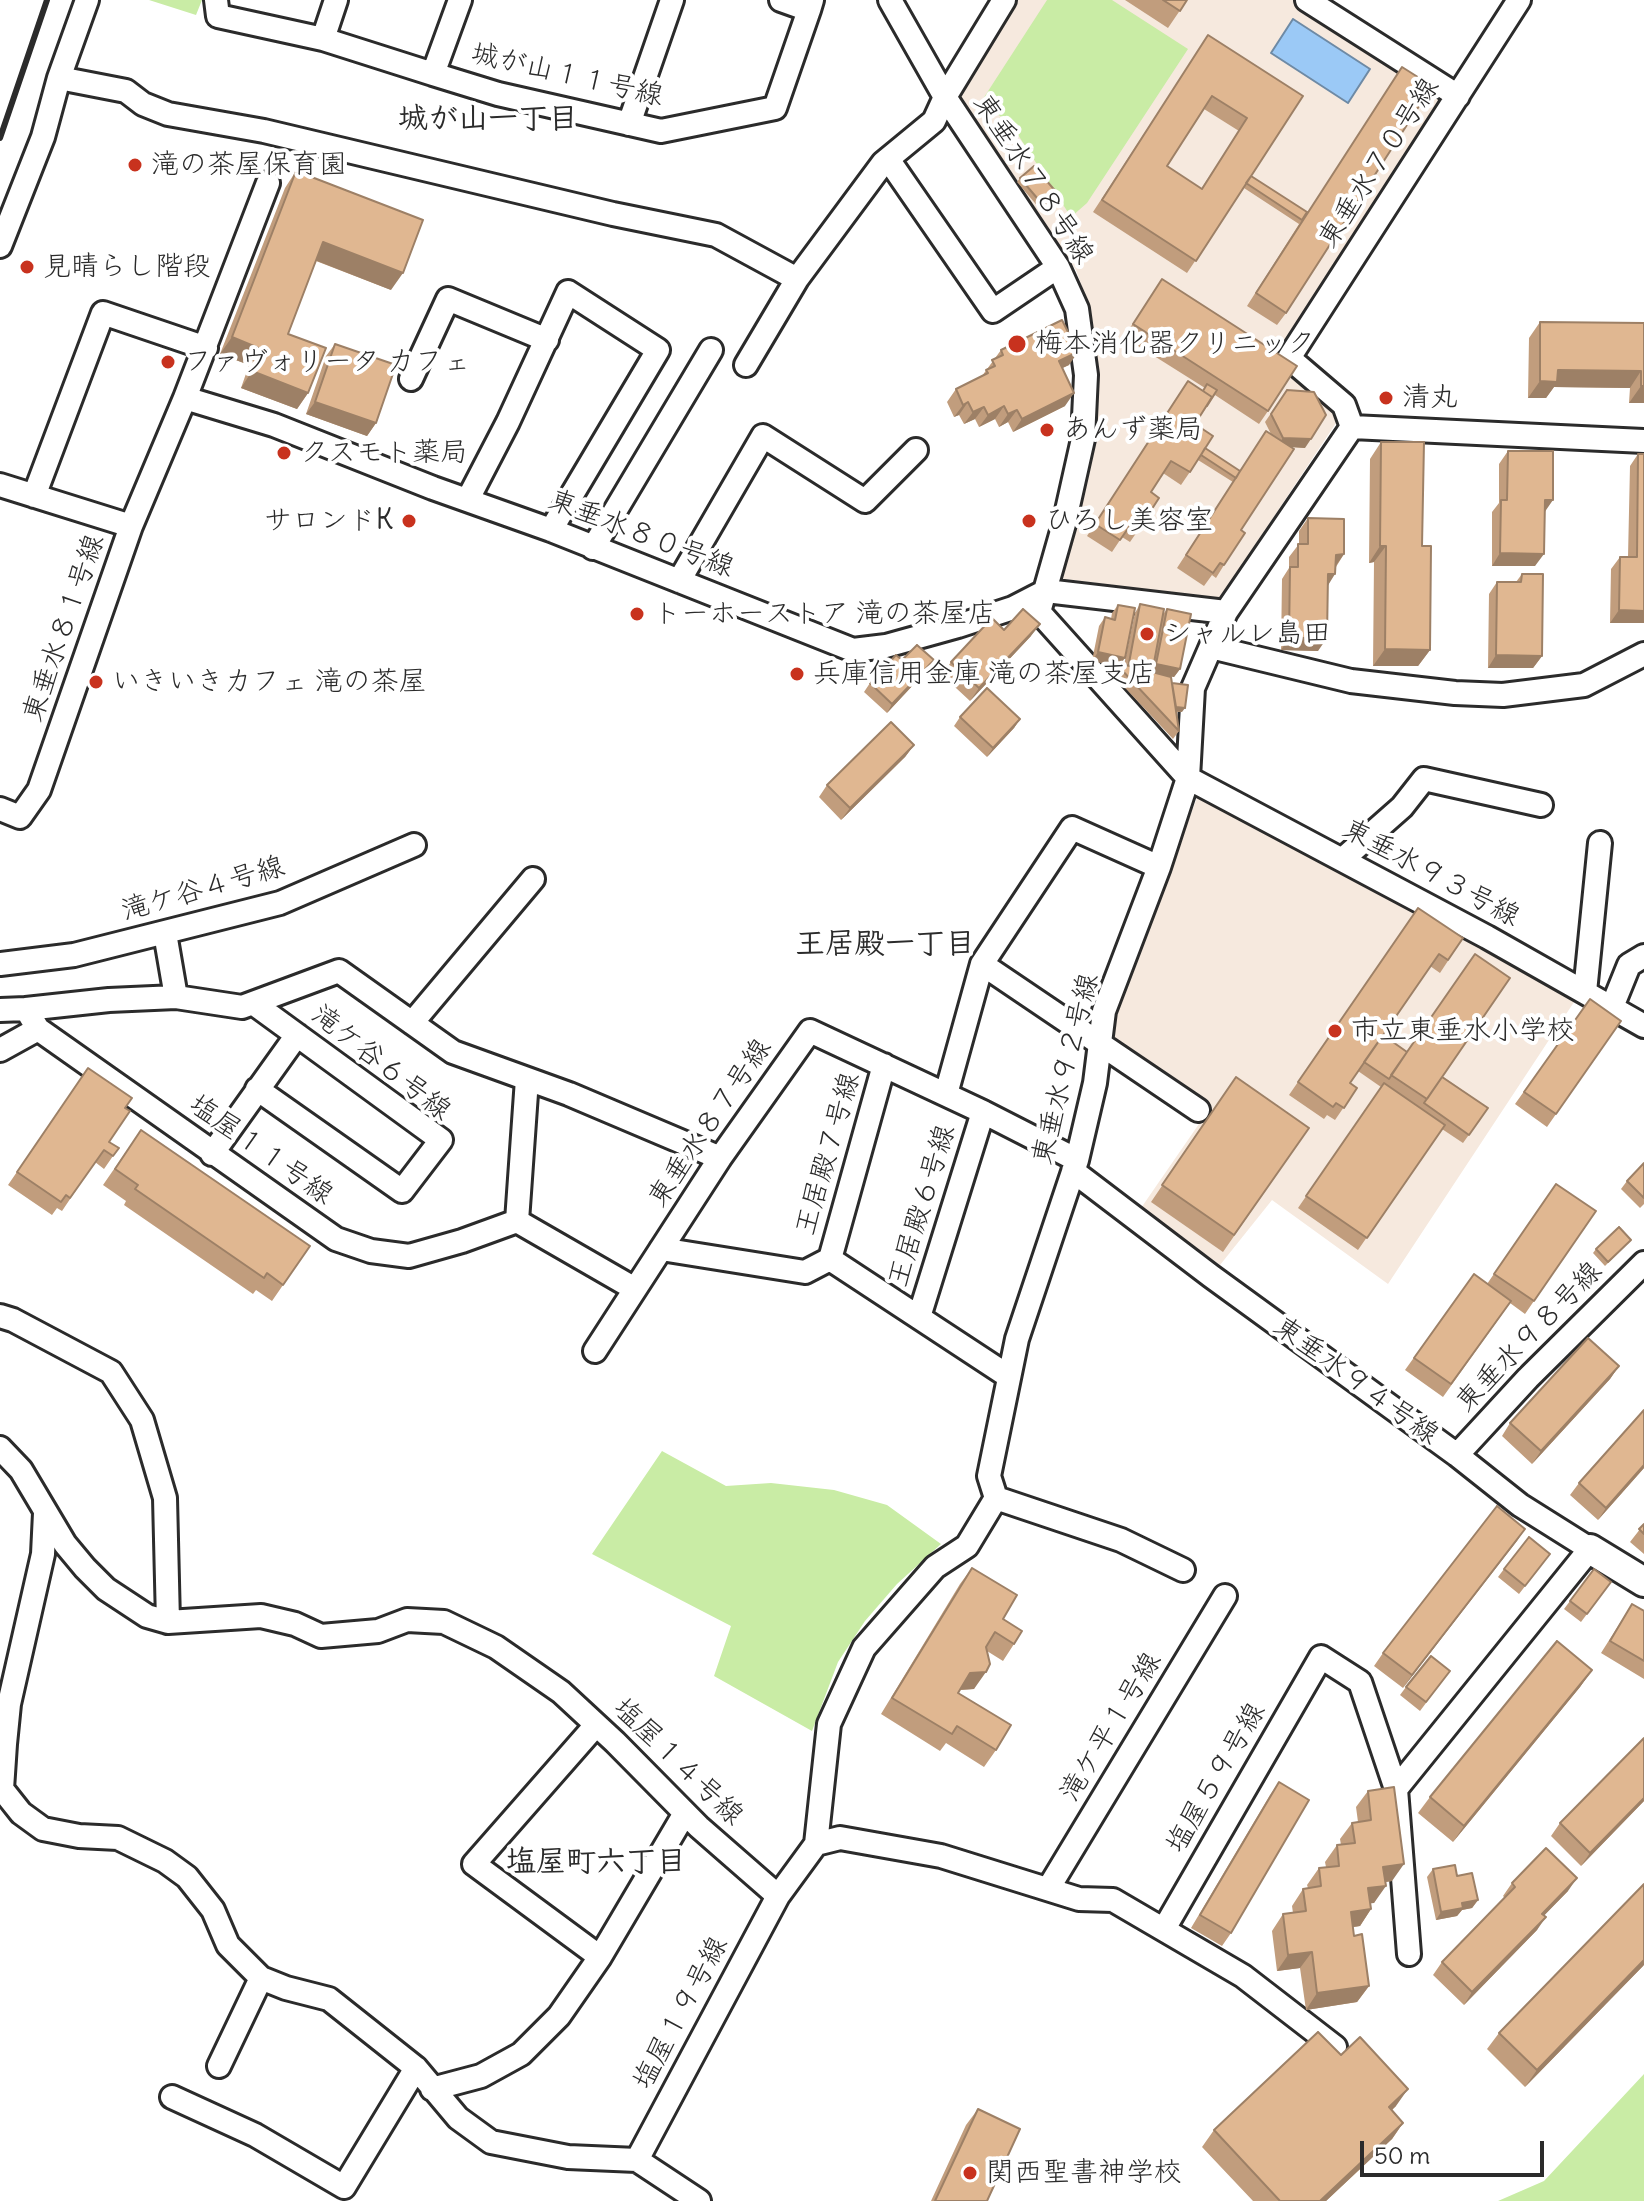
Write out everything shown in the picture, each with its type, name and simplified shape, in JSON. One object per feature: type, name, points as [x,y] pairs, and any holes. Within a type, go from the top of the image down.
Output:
[{"type":"street","points":[[0,246],[43,137],[59,78],[87,0]]},
{"type":"street","name":"城が山１１号線","points":[[216,0],[218,16],[323,39],[498,94],[661,131],[775,108],[811,5]]},
{"type":"street","points":[[323,39],[336,0]]},
{"type":"street","points":[[433,74],[460,0]]},
{"type":"street","points":[[629,124],[672,0]]},
{"type":"street","points":[[781,0],[811,5]]},
{"type":"street","name":"東垂水７８号線","points":[[890,0],[945,97],[1058,267],[1077,309],[1086,375],[1083,439],[1046,591]]},
{"type":"street","points":[[746,365],[797,279],[888,159],[934,121],[945,97],[1004,0]]},
{"type":"street","points":[[1307,0],[1458,96]]},
{"type":"street","name":"東垂水７０号線","points":[[1352,427],[1344,405],[1289,358],[1519,0]]},
{"type":"street","points":[[59,78],[126,91],[143,104],[168,114],[264,131],[613,214],[716,235],[797,279]]},
{"type":"street","points":[[888,159],[993,311],[1058,267]]},
{"type":"street","points":[[0,485],[131,526],[206,348],[268,183]]},
{"type":"street","points":[[468,499],[568,292],[658,350],[551,530]]},
{"type":"street","points":[[411,379],[448,299],[547,340]]},
{"type":"street","points":[[34,496],[103,313],[206,348]]},
{"type":"street","points":[[593,548],[711,350]]},
{"type":"street","name":"東垂水８０号線","points":[[185,398],[274,425],[433,488],[551,530],[853,650],[886,646],[958,626],[1013,608],[1046,591]]},
{"type":"street","points":[[1188,778],[1039,612],[1046,591],[1226,612],[1352,427],[1644,441]]},
{"type":"street","points":[[679,581],[763,436],[865,501],[916,450]]},
{"type":"street","name":"東垂水８１号線","points":[[0,809],[20,817],[39,790],[131,526]]},
{"type":"street","name":"東垂水９２号線","points":[[996,1498],[989,1476],[1008,1376],[1038,1269],[1075,1166],[1095,1083],[1104,1011],[1159,867],[1188,778],[1193,688],[1226,612]]},
{"type":"street","points":[[1211,647],[1351,681],[1455,693],[1503,695],[1584,685],[1644,654]]},
{"type":"street","name":"東垂水９３号線","points":[[1188,778],[1343,859],[1644,1026]]},
{"type":"street","points":[[1343,859],[1402,807],[1424,779],[1541,805]]},
{"type":"street","points":[[946,1094],[982,964],[1072,828],[1159,867]]},
{"type":"street","points":[[1585,992],[1600,843]]},
{"type":"street","name":"滝ケ谷４号線","points":[[0,964],[74,955],[280,903],[414,845]]},
{"type":"street","points":[[412,1023],[533,879]]},
{"type":"street","points":[[165,933],[176,997]]},
{"type":"street","points":[[1612,1007],[1629,965],[1644,956]]},
{"type":"street","points":[[982,964],[1198,1110]]},
{"type":"street","points":[[0,1010],[176,997],[242,1007],[339,971],[453,1052],[671,1135],[720,1158]]},
{"type":"street","name":"滝ケ谷６号線","points":[[253,1003],[441,1140],[402,1191],[257,1089]]},
{"type":"street","name":"塩屋１１号線","points":[[26,1009],[38,1029],[336,1239],[371,1251],[409,1256],[517,1221]]},
{"type":"street","points":[[0,1050],[38,1029]]},
{"type":"street","name":"東垂水９４号線","points":[[810,1031],[983,1112],[1075,1166],[1211,1276],[1457,1455],[1520,1505],[1644,1582]]},
{"type":"street","name":"東垂水８７号線","points":[[595,1351],[720,1158],[810,1031]]},
{"type":"street","points":[[212,1154],[297,1035]]},
{"type":"street","name":"王居殿７号線","points":[[830,1259],[884,1065]]},
{"type":"street","points":[[527,1079],[517,1221],[635,1289]]},
{"type":"street","name":"王居殿６号線","points":[[919,1317],[983,1112]]},
{"type":"street","points":[[661,1249],[805,1272],[830,1259],[1008,1376]]},
{"type":"street","name":"東垂水９８号線","points":[[1457,1455],[1528,1378],[1644,1263]]},
{"type":"street","points":[[0,1316],[111,1372],[142,1420],[165,1498],[168,1622]]},
{"type":"street","name":"塩屋１４号線","points":[[0,1448],[21,1470],[65,1544],[106,1589],[147,1616],[168,1622],[261,1616],[295,1624],[321,1636],[378,1631],[407,1620],[444,1622],[496,1647],[561,1692],[685,1813],[778,1896]]},
{"type":"street","points":[[778,1896],[816,1844],[829,1724],[864,1648],[935,1567],[967,1546],[996,1498],[1121,1540],[1183,1570]]},
{"type":"street","points":[[45,1513],[43,1554],[9,1704],[2,1789],[21,1813],[43,1829],[79,1836],[118,1838],[165,1861],[187,1877],[213,1910],[228,1945],[261,1978],[329,1999],[416,2068],[458,2118],[491,2142],[568,2157],[637,2160],[699,2201]]},
{"type":"street","points":[[1409,1954],[1396,1789],[1590,1549]]},
{"type":"street","name":"滝ケ平１号線","points":[[1048,1889],[1225,1596]]},
{"type":"street","name":"塩屋５９号線","points":[[1164,1929],[1321,1657],[1360,1682],[1396,1789]]},
{"type":"street","points":[[596,1725],[474,1864],[600,1957]]},
{"type":"street","points":[[432,2089],[481,2076],[521,2054],[559,2016],[600,1957],[685,1813]]},
{"type":"street","points":[[816,1844],[840,1838],[941,1856],[1079,1899],[1113,1900],[1243,1976],[1335,2047]]},
{"type":"street","name":"塩屋１９号線","points":[[637,2160],[778,1896]]},
{"type":"street","points":[[219,2066],[261,1978]]},
{"type":"street","points":[[172,2097],[255,2135],[344,2187],[416,2068]]},
{"type":"shaded area","points":[[1018,0],[1295,0],[1448,99],[1281,361],[1340,417],[1220,598],[1063,579],[1099,388],[1083,290],[1076,270],[958,100]]},
{"type":"shaded area","name":"市立東垂水小学校","points":[[1199,793],[1578,996],[1388,1284],[1272,1200],[1220,1265],[1141,1208],[1201,1121],[1113,1057],[1116,1004]]},
{"type":"green space","points":[[149,0],[202,0],[196,15]]},
{"type":"green space","points":[[1047,0],[1112,0],[1188,49],[1087,203],[1071,217],[1011,124],[981,102]]},
{"type":"green space","points":[[662,1451],[726,1486],[771,1483],[834,1490],[887,1505],[941,1544],[897,1584],[865,1621],[838,1662],[812,1731],[714,1676],[731,1626],[592,1554]]},
{"type":"green space","points":[[1644,2074],[1644,2201],[1498,2201],[1544,2181]]},
{"type":"water","points":[[1293,19],[1370,69],[1348,103],[1271,53]]},
{"type":"building","points":[[1163,0],[1187,0],[1180,11]]},
{"type":"building","points":[[1208,35],[1303,96],[1196,261],[1102,200]],"holes":[[[1212,96],[1247,118],[1202,189],[1167,166]]]},
{"type":"building","points":[[1402,67],[1432,86],[1286,313],[1256,293]]},
{"type":"building","points":[[1034,166],[1057,193],[1043,205],[1020,178]]},
{"type":"building","points":[[296,171],[423,220],[403,273],[323,242],[288,334],[326,348],[308,393],[252,371],[261,349],[232,337]]},
{"type":"building","points":[[1251,176],[1307,212],[1302,220],[1246,183]]},
{"type":"building","points":[[1162,279],[1297,366],[1268,411],[1133,324]]},
{"type":"building","points":[[1062,320],[1078,352],[1059,361],[1074,393],[1022,419],[1017,410],[1008,414],[1004,406],[988,415],[984,407],[973,412],[968,402],[963,405],[956,389],[988,373],[986,370],[995,366],[992,360],[1003,355],[1001,350]]},
{"type":"building","points":[[1540,322],[1644,323],[1644,386],[1641,386],[1641,371],[1558,370],[1557,382],[1540,381]]},
{"type":"building","points":[[335,344],[396,365],[376,423],[315,402]]},
{"type":"building","points":[[1188,381],[1212,397],[1195,424],[1213,436],[1190,472],[1171,461],[1151,492],[1159,498],[1139,529],[1131,524],[1120,540],[1095,524]]},
{"type":"building","points":[[1207,384],[1217,390],[1207,406],[1212,397],[1203,391]]},
{"type":"building","points":[[1287,390],[1314,392],[1326,415],[1311,439],[1283,438],[1271,414]]},
{"type":"building","points":[[1266,431],[1294,449],[1241,530],[1245,533],[1224,565],[1220,563],[1213,573],[1186,555]]},
{"type":"building","points":[[1381,442],[1424,442],[1422,546],[1431,546],[1430,650],[1385,649],[1386,546],[1380,546]]},
{"type":"building","points":[[1205,448],[1240,471],[1236,478],[1201,455]]},
{"type":"building","points":[[1508,451],[1553,451],[1553,500],[1545,500],[1544,554],[1500,553],[1501,500],[1507,500]]},
{"type":"building","points":[[1638,454],[1644,454],[1644,611],[1619,610],[1620,557],[1637,557]]},
{"type":"building","points":[[1308,518],[1344,519],[1344,554],[1336,555],[1335,574],[1328,574],[1327,638],[1289,638],[1290,567],[1298,567],[1298,544],[1308,544]]},
{"type":"building","points":[[1522,574],[1543,574],[1542,656],[1496,655],[1497,582],[1521,582]]},
{"type":"building","points":[[1140,604],[1164,609],[1153,668],[1129,663]]},
{"type":"building","points":[[1118,605],[1135,608],[1125,658],[1098,652],[1105,617],[1115,620]]},
{"type":"building","points":[[1023,609],[1040,624],[979,688],[951,662],[992,618],[1004,630]]},
{"type":"building","points":[[1167,609],[1191,614],[1180,669],[1156,664]]},
{"type":"building","points":[[917,645],[934,660],[892,704],[870,683],[896,655],[902,660]]},
{"type":"building","points":[[1122,664],[1171,677],[1179,731],[1119,667]]},
{"type":"building","points":[[1172,683],[1188,685],[1185,708],[1176,707]]},
{"type":"building","points":[[987,688],[1020,719],[993,748],[960,717]]},
{"type":"building","points":[[891,722],[914,745],[850,808],[827,785]]},
{"type":"building","points":[[1418,908],[1463,938],[1448,960],[1439,954],[1350,1083],[1357,1088],[1344,1108],[1336,1103],[1333,1107],[1298,1082]]},
{"type":"building","points":[[1475,954],[1510,978],[1427,1099],[1391,1075]]},
{"type":"building","points":[[1590,999],[1621,1021],[1556,1114],[1524,1092]]},
{"type":"building","points":[[1383,1035],[1407,1052],[1389,1079],[1364,1062]]},
{"type":"building","points":[[88,1068],[132,1098],[125,1108],[130,1111],[109,1142],[119,1148],[113,1156],[104,1150],[70,1198],[66,1195],[61,1202],[17,1172]]},
{"type":"building","points":[[1236,1077],[1309,1128],[1234,1235],[1162,1185]]},
{"type":"building","points":[[1442,1077],[1488,1108],[1469,1135],[1424,1103]]},
{"type":"building","points":[[1384,1083],[1445,1125],[1367,1238],[1306,1196]]},
{"type":"building","points":[[141,1130],[310,1246],[283,1285],[267,1273],[264,1278],[135,1189],[138,1185],[115,1169]]},
{"type":"building","points":[[1644,1163],[1644,1198],[1627,1181]]},
{"type":"building","points":[[1556,1184],[1596,1211],[1534,1301],[1494,1274]]},
{"type":"building","points":[[1619,1227],[1631,1240],[1608,1262],[1596,1249]]},
{"type":"building","points":[[1474,1274],[1511,1301],[1451,1384],[1414,1358]]},
{"type":"building","points":[[1588,1338],[1619,1366],[1541,1451],[1510,1423]]},
{"type":"building","points":[[1644,1410],[1644,1465],[1606,1508],[1579,1483]]},
{"type":"building","points":[[1497,1506],[1525,1529],[1412,1675],[1383,1653]]},
{"type":"building","points":[[1529,1537],[1550,1554],[1525,1586],[1504,1569]]},
{"type":"building","points":[[972,1568],[1017,1595],[1003,1619],[1022,1631],[1014,1644],[995,1632],[986,1647],[990,1664],[986,1672],[970,1673],[958,1693],[1011,1725],[996,1750],[957,1726],[952,1734],[892,1698]]},
{"type":"building","points":[[1594,1569],[1611,1582],[1587,1614],[1570,1601]]},
{"type":"building","points":[[1632,1604],[1644,1611],[1644,1661],[1610,1641]]},
{"type":"building","points":[[1557,1641],[1592,1670],[1464,1826],[1430,1797]]},
{"type":"building","points":[[1431,1656],[1450,1671],[1426,1702],[1406,1687]]},
{"type":"building","points":[[1644,1738],[1644,1798],[1590,1853],[1560,1823]]},
{"type":"building","points":[[1279,1782],[1309,1800],[1231,1933],[1200,1915]]},
{"type":"building","points":[[1394,1787],[1404,1864],[1383,1867],[1386,1886],[1368,1888],[1371,1909],[1351,1912],[1354,1936],[1362,1934],[1369,1986],[1317,1993],[1312,1952],[1288,1955],[1283,1914],[1306,1911],[1303,1889],[1321,1886],[1319,1868],[1339,1866],[1337,1845],[1355,1843],[1352,1823],[1371,1820],[1368,1791]]},
{"type":"building","points":[[1546,1848],[1577,1878],[1542,1914],[1546,1917],[1472,1992],[1442,1962],[1515,1887],[1512,1883]]},
{"type":"building","points":[[1455,1865],[1457,1876],[1472,1873],[1478,1900],[1462,1903],[1463,1908],[1441,1912],[1433,1869]]},
{"type":"building","points":[[1644,1884],[1644,1960],[1537,2070],[1499,2033]]},
{"type":"building","points":[[1318,2032],[1341,2055],[1360,2037],[1408,2089],[1389,2107],[1403,2123],[1320,2201],[1280,2201],[1214,2130]]},
{"type":"building","name":"関西聖書神学校","points":[[978,2109],[1020,2129],[987,2201],[935,2201]]},
{"type":"railway","points":[[0,138],[47,0]]},
{"type":"place","name":"滝の茶屋保育園","points":[[135,165]]},
{"type":"place","name":"見晴らし階段","points":[[27,267]]},
{"type":"place","name":"梅本消化器クリニック","points":[[1017,344]]},
{"type":"place","name":"ファヴォリータ カフェ","points":[[168,362]]},
{"type":"place","name":"清丸","points":[[1386,398]]},
{"type":"place","name":"あんず薬局","points":[[1047,430]]},
{"type":"place","name":"クスモト薬局","points":[[284,453]]},
{"type":"place","name":"サロンドK","points":[[409,521]]},
{"type":"place","name":"ひろし美容室","points":[[1029,521]]},
{"type":"place","name":"トーホーストア 滝の茶屋店","points":[[637,614]]},
{"type":"place","name":"シャルレ島田","points":[[1147,634]]},
{"type":"place","name":"兵庫信用金庫 滝の茶屋支店","points":[[797,674]]},
{"type":"place","name":"いきいきカフェ 滝の茶屋","points":[[96,682]]},
{"type":"place","name":"市立東垂水小学校","points":[[1335,1031]]},
{"type":"place","name":"関西聖書神学校","points":[[970,2173]]},
{"type":"district","name":"城が山一丁目","points":[[488,119]]},
{"type":"district","name":"王居殿一丁目","points":[[885,944]]},
{"type":"district","name":"塩屋町六丁目","points":[[596,1862]]}]
